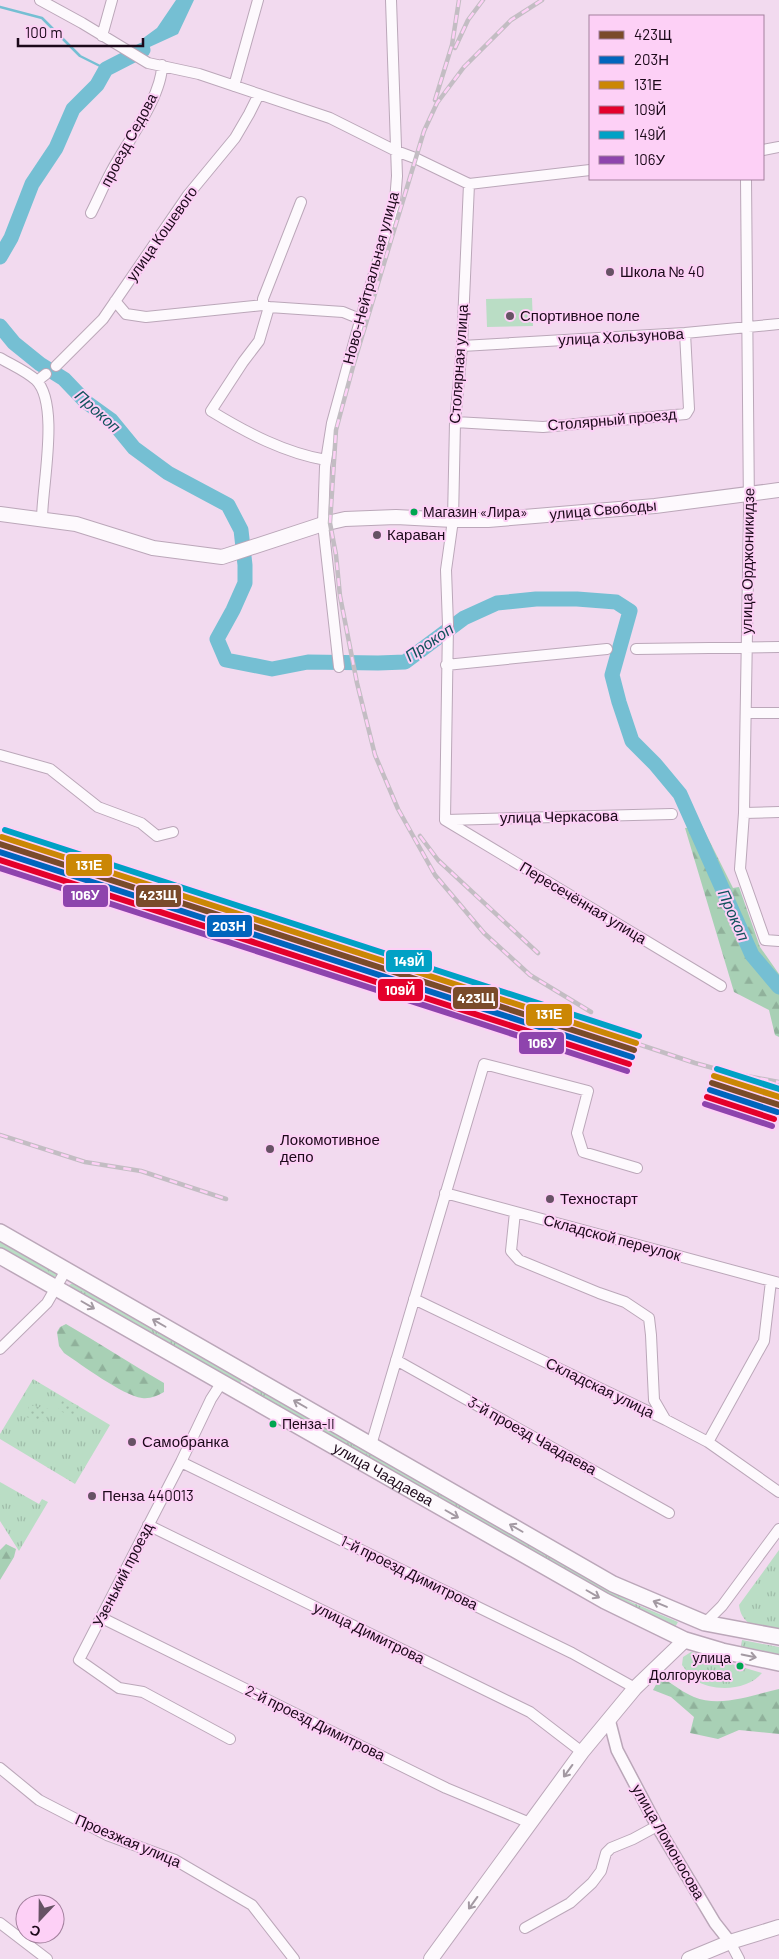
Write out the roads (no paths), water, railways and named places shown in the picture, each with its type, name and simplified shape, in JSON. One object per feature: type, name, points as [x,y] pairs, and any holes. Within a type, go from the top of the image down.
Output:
[{"type":"main road","name":"улица Свободы","points":[[42,519],[76,524],[153,548],[222,557],[323,524],[345,519],[396,517],[488,520],[655,506],[779,490]]},
{"type":"main road","points":[[0,514],[42,519]]},
{"type":"main road","name":"улица Чаадаева","points":[[0,1232],[613,1584],[705,1624],[779,1637]]},
{"type":"main road","name":"улица Чаадаева","points":[[0,1256],[605,1601],[685,1640],[722,1651],[779,1663]]},
{"type":"main road","points":[[432,1959],[582,1752],[635,1688],[685,1640],[705,1624]]},
{"type":"main road","points":[[689,1959],[730,1942],[779,1927]]},
{"type":"street","points":[[40,0],[148,63],[200,74],[330,118],[396,151],[469,184],[589,170]]},
{"type":"street","points":[[102,36],[112,0]]},
{"type":"street","points":[[234,86],[258,0]]},
{"type":"street","name":"Ново-Нейтральная улица","points":[[339,667],[323,524],[326,460],[332,423],[360,319],[395,202],[397,176],[392,0]]},
{"type":"street","name":"проезд Седова","points":[[91,213],[162,78],[162,65]]},
{"type":"street","name":"улица Кошевого","points":[[56,366],[103,319],[188,195],[234,138],[259,94]]},
{"type":"street","points":[[764,150],[779,147]]},
{"type":"street","name":"улица Орджоникидзе","points":[[746,180],[749,494],[744,813],[740,869],[765,940],[779,941]]},
{"type":"street","name":"Столярная улица","points":[[446,665],[448,625],[446,570],[453,520],[455,422],[462,346],[469,184]]},
{"type":"street","points":[[301,202],[263,299],[266,306],[259,341],[243,362],[212,411],[245,431],[289,451],[326,460]]},
{"type":"street","points":[[115,301],[126,314],[146,317],[266,306],[343,312],[360,319]]},
{"type":"street","name":"улица Хользунова","points":[[462,346],[685,333],[779,324]]},
{"type":"street","name":"Столярный проезд","points":[[455,422],[543,427],[686,414],[689,409],[685,333]]},
{"type":"street","points":[[0,358],[37,381],[49,412],[42,519]]},
{"type":"street","points":[[37,381],[46,374]]},
{"type":"street","points":[[636,649],[779,647]]},
{"type":"street","points":[[445,820],[446,665],[607,650]]},
{"type":"street","points":[[746,713],[779,713]]},
{"type":"street","points":[[0,755],[50,769],[98,807],[141,823],[157,836],[173,832]]},
{"type":"street","points":[[744,813],[779,812]]},
{"type":"street","name":"улица Черкасова","points":[[445,820],[672,814]]},
{"type":"street","name":"Пересечённая улица","points":[[445,820],[721,986]]},
{"type":"street","points":[[371,1445],[484,1064],[588,1091],[577,1133],[583,1152],[637,1168]]},
{"type":"street","name":"Складской переулок","points":[[446,1193],[775,1282]]},
{"type":"street","points":[[515,1212],[511,1251],[519,1260],[625,1302],[649,1318],[654,1400],[666,1420]]},
{"type":"street","points":[[0,1349],[46,1303],[66,1270]]},
{"type":"street","points":[[708,1442],[764,1341],[775,1282]]},
{"type":"street","name":"Складская улица","points":[[414,1299],[708,1442],[779,1492]]},
{"type":"street","name":"3-й проезд Чаадаева","points":[[396,1360],[669,1512]]},
{"type":"street","name":"Узенький проезд","points":[[222,1382],[211,1399],[181,1462],[79,1660],[119,1688],[143,1692],[230,1739]]},
{"type":"street","name":"1-й проезд Димитрова","points":[[181,1462],[572,1653],[635,1688]]},
{"type":"street","name":"улица Димитрова","points":[[148,1525],[530,1712],[582,1752]]},
{"type":"street","points":[[705,1624],[722,1606],[779,1529]]},
{"type":"street","name":"2-й проезд Димитрова","points":[[102,1618],[446,1788],[530,1824]]},
{"type":"street","name":"улица Ломоносова","points":[[609,1719],[616,1750],[657,1826],[739,1959]]},
{"type":"street","name":"Проезжая улица","points":[[0,1768],[40,1800],[107,1836],[175,1860],[252,1905],[294,1959]]},
{"type":"street","points":[[525,1928],[570,1903],[592,1883],[601,1870],[606,1853],[611,1848],[657,1826]]},
{"type":"street","points":[[0,1922],[47,1959]]},
{"type":"water","points":[[176,0],[194,0],[178,34],[143,50],[142,39],[157,28]]},
{"type":"waterway","points":[[0,7],[42,18],[80,56],[106,69]]},
{"type":"waterway","name":"Прокоп","points":[[0,257],[11,238],[32,184],[56,148],[73,109],[97,85],[106,69],[143,50]]},
{"type":"waterway","name":"Прокоп","points":[[0,326],[14,343],[40,364],[64,379],[86,402],[111,420],[134,448],[168,473],[228,505],[241,530],[245,583],[217,639],[226,660],[272,669],[308,662],[405,662],[464,618],[497,603],[536,599],[577,599],[616,602],[630,611],[612,675],[632,741],[655,764],[680,794],[752,955],[779,987]]},
{"type":"railway","points":[[435,100],[452,45],[459,0]]},
{"type":"railway","points":[[455,48],[468,20],[483,0]]},
{"type":"railway","points":[[542,0],[511,20],[464,67],[437,103],[424,131],[354,363],[336,430],[330,523],[336,555],[340,596],[357,683],[375,755],[398,809],[435,875],[484,933],[530,975],[591,1012]]},
{"type":"railway","points":[[420,836],[438,860],[538,953]]},
{"type":"railway","points":[[440,978],[695,1063],[731,1073],[779,1082]]},
{"type":"railway","points":[[0,1135],[85,1162],[141,1171],[226,1199]]},
{"type":"place","name":"Школа № 40","points":[[610,272]]},
{"type":"place","name":"Спортивное поле","points":[[510,316]]},
{"type":"place","name":"Магазин «Лира»","points":[[414,512]]},
{"type":"place","name":"Караван","points":[[377,535]]},
{"type":"place","name":"Локомотивное депо","points":[[270,1149]]},
{"type":"place","name":"Техностарт","points":[[550,1199]]},
{"type":"place","name":"Пенза-II","points":[[273,1424]]},
{"type":"place","name":"Самобранка","points":[[132,1442]]},
{"type":"place","name":"Пенза 440013","points":[[92,1496]]},
{"type":"place","name":"улица Долгорукова","points":[[740,1666]]}]
